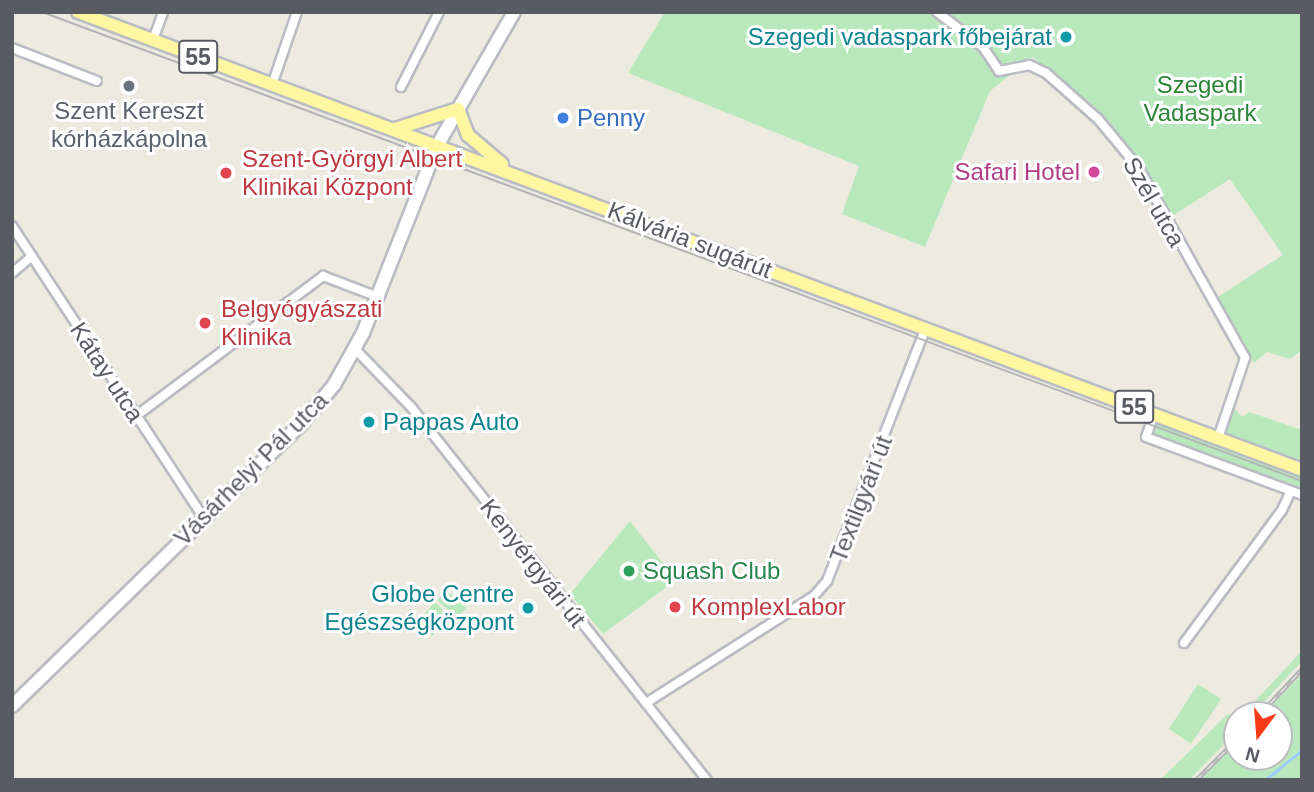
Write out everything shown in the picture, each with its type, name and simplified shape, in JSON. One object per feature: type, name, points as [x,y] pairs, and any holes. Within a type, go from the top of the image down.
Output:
[{"type":"main road","name":"Kálvária sugárút","points":[[78,12],[1302,470]]},
{"type":"main road","name":"Vásárhelyi Pál utca","points":[[12,706],[302,423],[356,350],[437,146],[514,12]]},
{"type":"main road","points":[[391,130],[421,124],[458,109],[476,146],[513,173]]},
{"type":"street","points":[[153,40],[163,12]]},
{"type":"street","points":[[272,85],[297,12]]},
{"type":"street","points":[[401,87],[439,12]]},
{"type":"street","name":"Szél utca","points":[[937,12],[983,47],[999,71],[1029,65],[1046,73],[1098,119],[1138,167],[1245,358],[1219,438]]},
{"type":"street","points":[[12,48],[97,81]]},
{"type":"street","name":"Kátay utca","points":[[12,226],[203,517]]},
{"type":"street","points":[[12,273],[32,256]]},
{"type":"street","points":[[136,416],[323,276],[378,297]]},
{"type":"street","name":"Textilgyári út","points":[[646,703],[814,596],[827,581],[925,329]]},
{"type":"street","name":"Kenyérgyári út","points":[[356,350],[412,408],[707,780]]},
{"type":"street","points":[[1154,414],[1146,437],[1302,495]]},
{"type":"street","points":[[1184,643],[1282,510],[1291,491]]},
{"type":"green space","name":"Szegedi Vadaspark","points":[[665,12],[1302,12],[1302,350],[1290,359],[1267,352],[1254,363],[1215,299],[1283,255],[1230,179],[1169,218],[1122,140],[1033,57],[990,91],[925,247],[842,214],[859,166],[628,73]]},
{"type":"green space","points":[[1233,407],[1242,417],[1249,412],[1302,430],[1302,491],[1153,437],[1158,424],[1220,447]]},
{"type":"green space","name":"Squash Club","points":[[630,521],[676,580],[603,634],[570,594]]},
{"type":"green space","points":[[446,590],[466,608],[457,618],[437,600]]},
{"type":"green space","points":[[435,602],[450,616],[432,636],[417,622]]},
{"type":"green space","points":[[1302,651],[1302,661],[1265,701],[1255,701]]},
{"type":"green space","points":[[1302,674],[1302,780],[1198,780],[1223,756],[1223,771],[1293,771],[1293,701],[1276,701]]},
{"type":"green space","points":[[1198,684],[1221,699],[1191,744],[1169,729]]},
{"type":"green space","points":[[1223,719],[1223,745],[1189,780],[1160,780]]},
{"type":"waterway","points":[[1265,780],[1302,750]]},
{"type":"tram line","points":[[42,12],[1302,481]]},
{"type":"railway","points":[[1272,701],[1302,669]]},
{"type":"railway","points":[[1196,780],[1223,753]]},
{"type":"place","name":"Szegedi vadaspark főbejárat","points":[[1066,37]]},
{"type":"place","name":"Szent Kereszt kórházkápolna","points":[[129,86]]},
{"type":"place","name":"Penny","points":[[563,118]]},
{"type":"place","name":"Safari Hotel","points":[[1094,172]]},
{"type":"place","name":"Szent-Györgyi Albert Klinikai Központ","points":[[226,173]]},
{"type":"place","name":"Belgyógyászati Klinika","points":[[205,323]]},
{"type":"place","name":"Pappas Auto","points":[[369,422]]},
{"type":"place","name":"Squash Club","points":[[629,571]]},
{"type":"place","name":"KomplexLabor","points":[[675,607]]},
{"type":"place","name":"Globe Centre Egészségközpont","points":[[528,608]]}]
